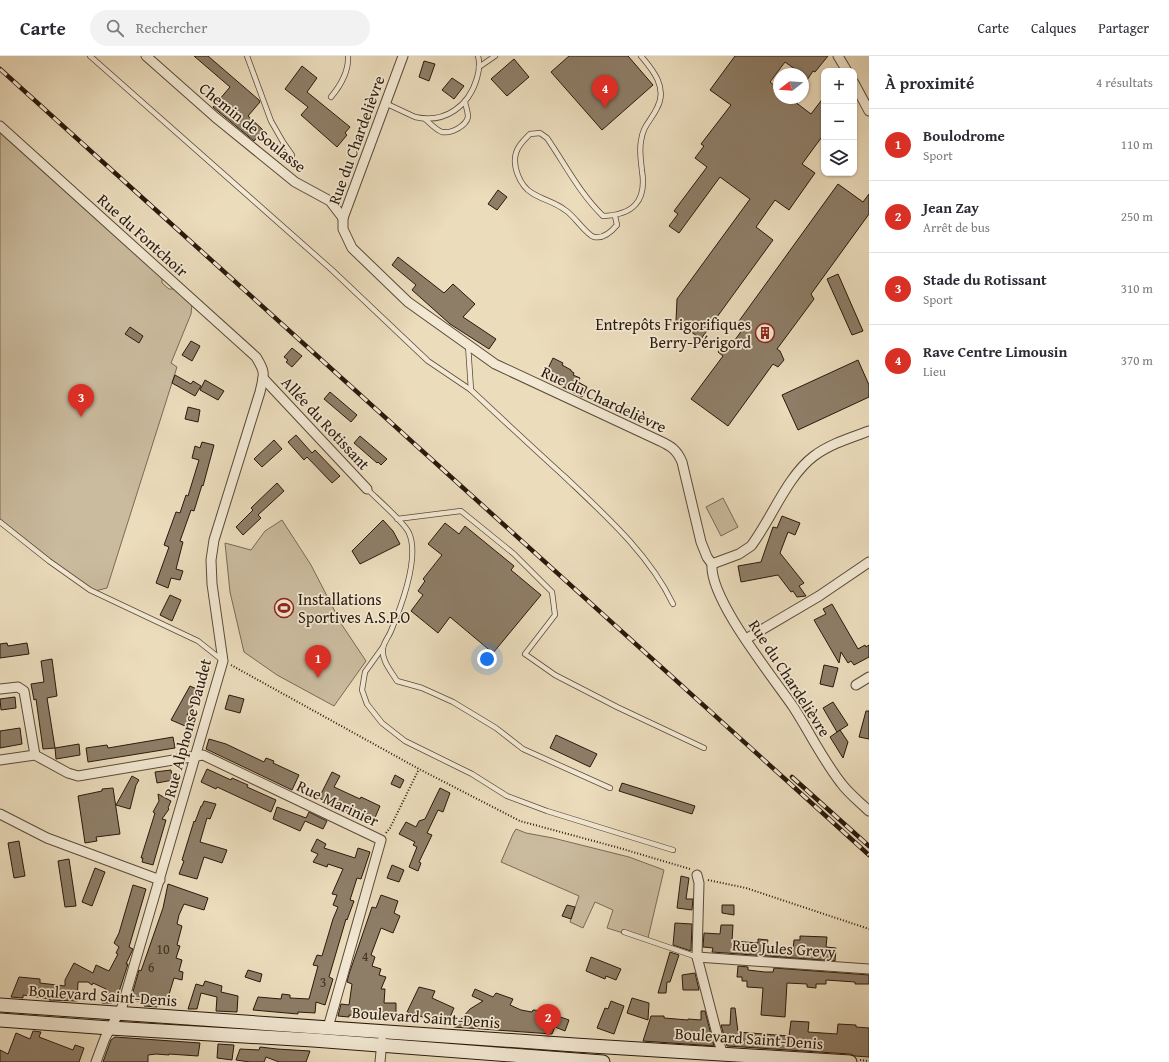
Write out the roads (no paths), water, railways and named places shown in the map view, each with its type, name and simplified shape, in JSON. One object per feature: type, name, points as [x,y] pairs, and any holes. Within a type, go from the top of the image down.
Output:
[{"type":"main road","name":"Boulevard Saint-Denis","points":[[0,1005],[114,1021],[381,1045],[603,1062]]},
{"type":"main road","name":"Boulevard Saint-Denis","points":[[0,1020],[114,1021],[382,1031],[575,1045],[660,1056],[722,1053],[761,1059],[850,1062]]},
{"type":"street","name":"Chemin de Soulasse","points":[[146,56],[215,117],[295,182],[330,201],[343,218]]},
{"type":"street","name":"Rue du Chardelièvre","points":[[403,56],[343,218],[343,229],[352,248],[408,302],[495,364],[673,448],[678,453],[682,462],[701,542],[705,554],[712,564],[716,588],[728,611],[841,783],[869,811]]},
{"type":"street","points":[[838,56],[845,68]]},
{"type":"street","points":[[857,88],[868,107]]},
{"type":"street","name":"Rue du Fontchoir","points":[[0,126],[256,357],[263,369]]},
{"type":"street","name":"Rue Alphonse Daudet","points":[[114,1021],[122,1007],[224,661],[212,584],[211,560],[214,540],[263,378],[263,369]]},
{"type":"street","name":"Allée du Rotissant","points":[[263,378],[367,489]]},
{"type":"street","points":[[712,564],[739,554],[751,546],[799,471],[812,457],[830,446],[869,431]]},
{"type":"street","points":[[746,639],[819,596],[869,562]]},
{"type":"street","points":[[856,685],[869,677]]},
{"type":"street","points":[[0,689],[18,686],[24,691],[35,755]]},
{"type":"street","points":[[0,760],[35,755],[68,773],[78,776],[196,756]]},
{"type":"street","name":"Rue Marinier","points":[[196,756],[203,755],[381,840],[329,1024]]},
{"type":"street","points":[[0,814],[47,838],[160,880]]},
{"type":"street","points":[[697,875],[699,883],[698,957],[722,1053]]},
{"type":"street","name":"Rue Jules Grevy","points":[[698,957],[869,969]]},
{"type":"street","points":[[96,1062],[105,1038],[114,1021]]},
{"type":"street","points":[[380,1062],[382,1031]]},
{"type":"lane","points":[[90,56],[332,270],[428,361],[471,390],[603,513],[648,562],[666,588],[673,604]]},
{"type":"lane","points":[[247,56],[271,121],[292,155]]},
{"type":"lane","points":[[331,97],[341,85],[345,75],[348,56]]},
{"type":"lane","points":[[385,103],[416,117],[425,119],[449,114],[465,102],[471,94],[475,85],[479,67],[478,56]]},
{"type":"lane","points":[[479,67],[495,56]]},
{"type":"lane","points":[[615,216],[617,224],[612,231],[605,235],[596,237],[589,235],[575,218],[566,210],[530,193],[518,175],[514,162],[516,152],[521,143],[530,134],[540,133],[547,138],[592,205],[603,216],[615,216],[629,211],[640,198],[643,172],[641,163],[641,141],[646,124],[658,108],[660,99],[659,81],[655,72],[641,56]]},
{"type":"lane","points":[[425,119],[443,132],[459,128],[464,124],[468,115],[465,102]]},
{"type":"lane","points":[[468,345],[471,390]]},
{"type":"lane","points":[[367,489],[409,532],[412,545],[411,564],[405,594],[383,647],[365,672],[362,690],[367,704],[382,723],[405,741],[472,774],[507,796],[547,811],[673,850]]},
{"type":"lane","points":[[396,519],[461,511],[514,554],[552,592],[555,615],[525,654],[555,676],[704,748]]},
{"type":"lane","points":[[0,522],[48,560],[90,590],[198,642],[224,661]]},
{"type":"lane","points":[[383,647],[385,661],[397,681],[422,688],[452,702],[496,728],[523,749],[610,788]]},
{"type":"lane","points":[[624,932],[698,957]]},
{"type":"railway","points":[[0,69],[869,855]]},
{"type":"railway","points":[[792,777],[869,846]]},
{"type":"place","name":"Rave Centre Limousin","points":[[605,108]]},
{"type":"place","name":"Entrepôts Frigorifiques Berry-Périgord","points":[[765,333]]},
{"type":"place","name":"Stade du Rotissant","points":[[81,417]]},
{"type":"place","name":"Installations Sportives A.S.P.O","points":[[284,608]]},
{"type":"place","name":"Boulodrome","points":[[318,678]]},
{"type":"place","name":"Jean Zay","points":[[548,1037]]}]
